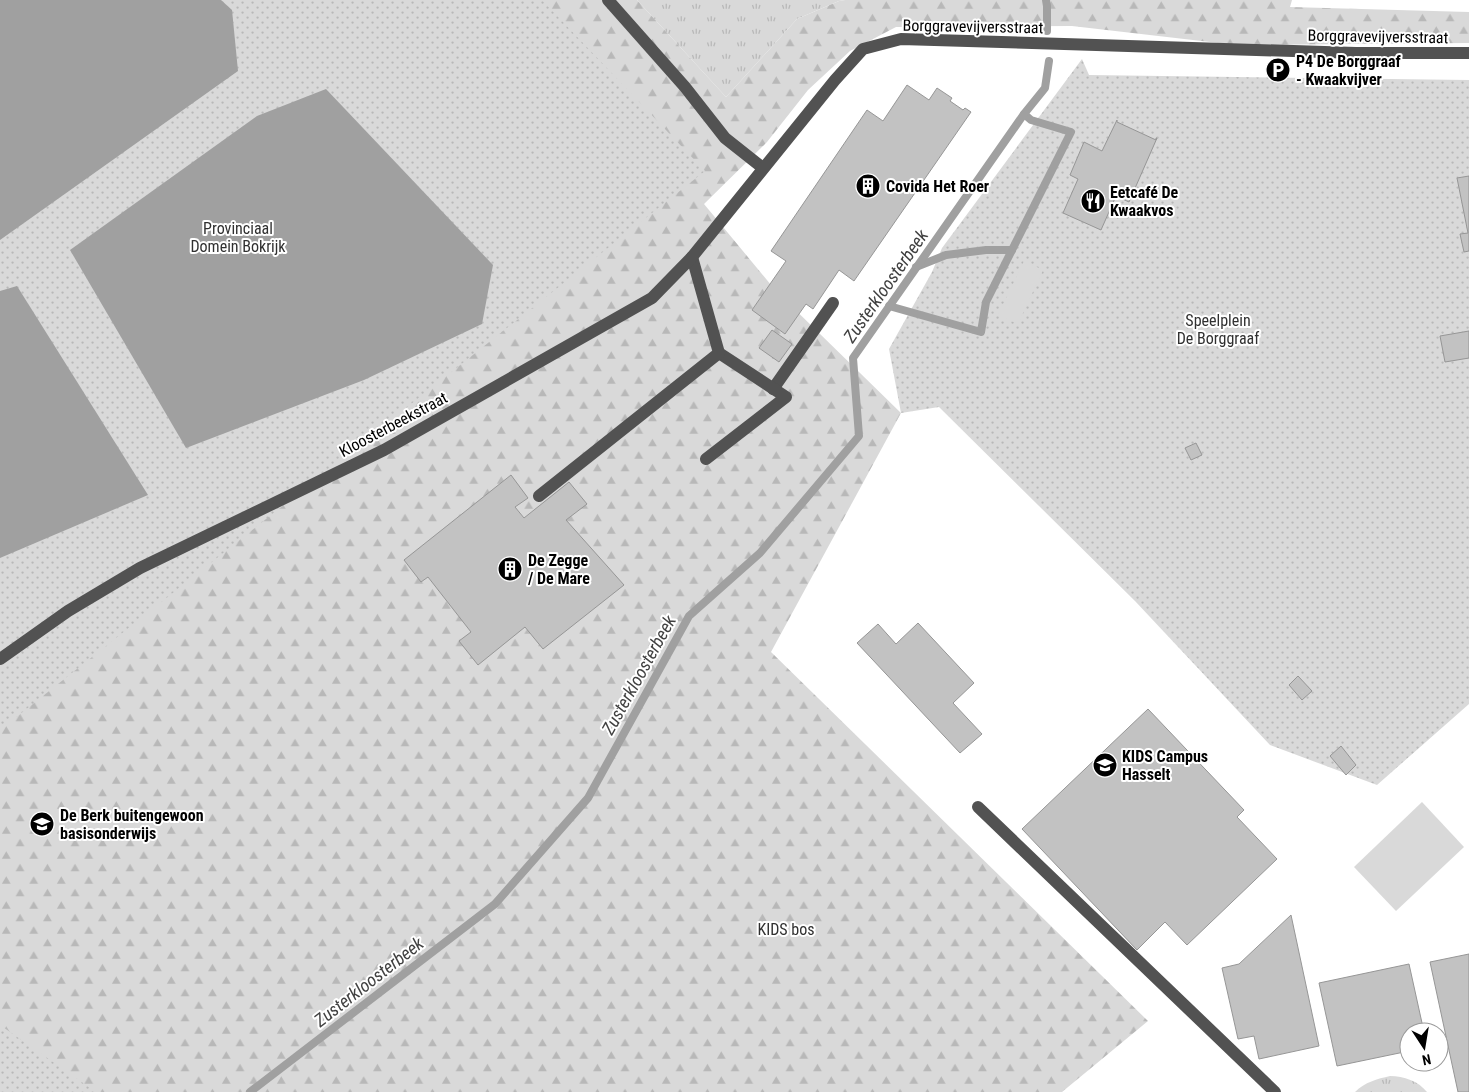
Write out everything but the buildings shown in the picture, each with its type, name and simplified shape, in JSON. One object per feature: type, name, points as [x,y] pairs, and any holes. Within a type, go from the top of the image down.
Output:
[{"type":"street","points":[[608,0],[685,87],[725,138],[763,168]]},
{"type":"street","name":"Borggravevijversstraat","points":[[763,168],[863,49],[901,39],[1356,53],[1469,53]]},
{"type":"street","name":"Kloosterbeekstraat","points":[[0,659],[68,611],[140,568],[384,450],[652,298],[692,256],[763,168]]},
{"type":"street","points":[[692,256],[719,353],[786,397],[706,459]]},
{"type":"street","points":[[773,389],[833,303]]},
{"type":"street","points":[[539,496],[719,353]]},
{"type":"street","points":[[978,807],[1275,1092]]},
{"type":"green space","name":"Provinciaal Domein Bokrijk","points":[[0,0],[542,0],[705,171],[0,730]]},
{"type":"green space","name":"KIDS bos","points":[[221,0],[637,0],[726,97],[797,19],[845,0],[1292,0],[1290,7],[1469,12],[1469,43],[1236,45],[1072,26],[896,27],[850,51],[808,90],[767,142],[704,204],[776,291],[901,413],[771,652],[1148,1021],[1062,1092],[0,1092],[0,558]]},
{"type":"green space","points":[[637,0],[845,0],[797,19],[726,97]]},
{"type":"green space","name":"Speelplein De Borggraaf","points":[[1082,59],[1089,75],[1469,80],[1469,704],[1377,785],[1270,745],[1135,601],[939,407],[901,413],[889,349],[932,272],[942,248]]},
{"type":"green space","points":[[1024,261],[1043,270],[1018,324],[998,315]]},
{"type":"green space","points":[[1422,802],[1464,847],[1396,911],[1354,867]]},
{"type":"green space","points":[[0,1025],[96,1092],[0,1092]]},
{"type":"green space","points":[[1390,1076],[1410,1080],[1427,1092],[1355,1092],[1367,1083]]},
{"type":"shaded area","points":[[0,0],[221,0],[232,10],[238,71],[0,240]]},
{"type":"shaded area","points":[[326,89],[493,265],[482,324],[364,380],[186,448],[70,250],[257,116]]},
{"type":"shaded area","points":[[17,286],[148,495],[0,558],[0,291]]},
{"type":"waterway","name":"Zusterkloosterbeek","points":[[1046,0],[1047,31]]},
{"type":"waterway","name":"Zusterkloosterbeek","points":[[250,1092],[495,904],[588,798],[689,616],[760,553],[859,436],[853,358],[1024,114],[1045,88],[1049,61]]},
{"type":"waterway","points":[[889,306],[981,332],[986,302],[1071,132],[1031,120],[1024,114]]},
{"type":"waterway","points":[[916,267],[946,255],[986,250],[1012,250]]},
{"type":"place","name":"P4 De Borggraaf - Kwaakvijver","points":[[1278,70]]},
{"type":"place","name":"Covida Het Roer","points":[[868,186]]},
{"type":"place","name":"Eetcafé De Kwaakvos","points":[[1093,201]]},
{"type":"place","name":"De Zegge / De Mare","points":[[510,569]]},
{"type":"place","name":"KIDS Campus Hasselt","points":[[1105,765]]},
{"type":"place","name":"De Berk buitengewoon basisonderwijs","points":[[42,824]]}]
